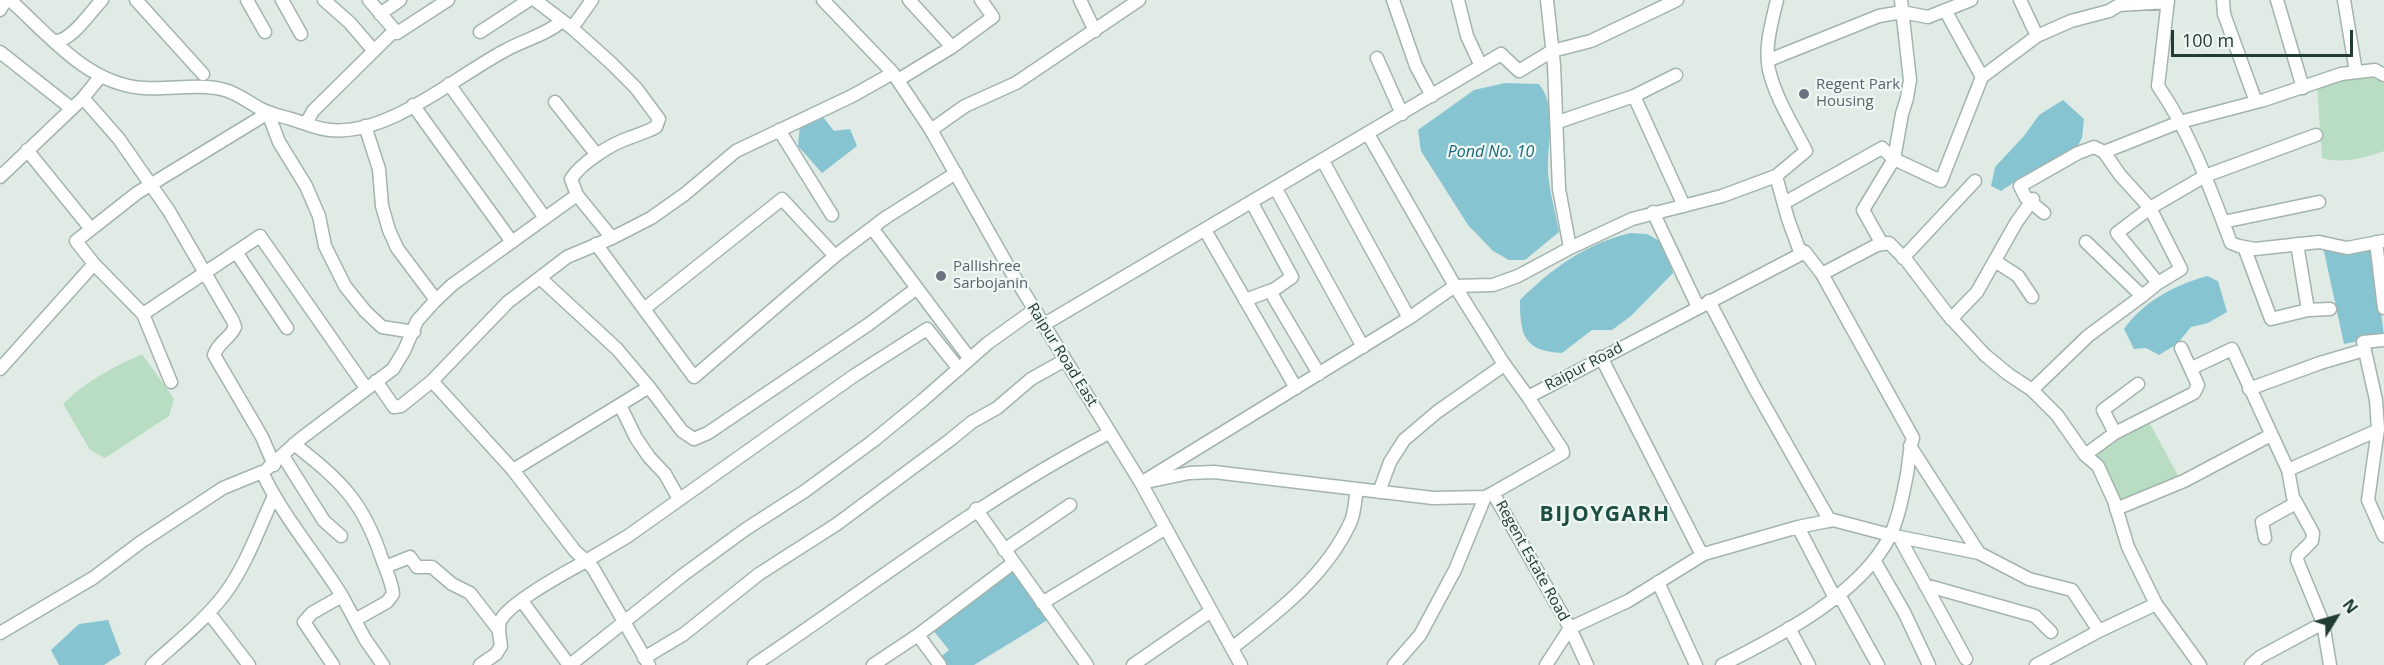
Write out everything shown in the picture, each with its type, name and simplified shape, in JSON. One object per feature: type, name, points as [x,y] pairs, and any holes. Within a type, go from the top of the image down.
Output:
[{"type":"street","points":[[0,10],[8,0],[100,76],[143,88],[195,86],[224,90],[238,94],[268,113],[332,131],[381,122],[503,51],[567,24],[592,0]]},
{"type":"street","points":[[55,41],[61,42],[68,38],[102,0]]},
{"type":"street","points":[[136,0],[203,74]]},
{"type":"street","points":[[247,0],[265,32]]},
{"type":"street","points":[[282,0],[301,34]]},
{"type":"street","points":[[324,0],[350,23],[374,51]]},
{"type":"street","points":[[369,0],[394,31]]},
{"type":"street","points":[[381,14],[400,0]]},
{"type":"street","points":[[306,124],[313,111],[394,31],[402,31],[435,4],[448,0]]},
{"type":"street","points":[[480,32],[529,0]]},
{"type":"street","points":[[535,0],[567,24],[611,63],[636,88],[659,119],[656,127],[616,143],[597,155],[571,179],[578,195],[612,237]]},
{"type":"street","points":[[909,0],[952,47]]},
{"type":"street","points":[[1080,0],[1095,31]]},
{"type":"street","points":[[931,130],[965,106],[1016,82],[1139,0]]},
{"type":"street","points":[[1393,0],[1416,66],[1432,96]]},
{"type":"street","points":[[1458,0],[1467,36],[1481,66]]},
{"type":"street","points":[[1547,0],[1558,122],[1559,189],[1570,248]]},
{"type":"street","points":[[1043,325],[1501,54],[1519,71],[1552,51],[1591,41],[1677,0]]},
{"type":"street","points":[[1141,483],[1409,318],[1455,286],[1493,285],[1518,276],[1632,219],[1722,196],[1776,176],[1806,151],[1780,100],[1768,68],[1770,35],[1777,0]]},
{"type":"street","points":[[1769,60],[1902,6],[1928,17],[1971,0]]},
{"type":"street","points":[[2020,0],[2037,36]]},
{"type":"street","points":[[2223,0],[2224,14],[2256,102]]},
{"type":"street","points":[[2277,0],[2303,88]]},
{"type":"street","points":[[2344,0],[2356,72]]},
{"type":"street","name":"Raipur Road East","points":[[826,1],[896,76],[931,130],[1034,310],[1141,483],[1232,648],[1237,664]]},
{"type":"street","points":[[1784,203],[1882,148],[1894,159],[1941,182],[1982,77],[2037,36],[2071,21],[2109,11],[2119,5],[2168,1],[2158,86],[2173,107],[2196,152],[2231,243],[2255,249],[2319,242],[2347,248],[2380,242],[2384,308]]},
{"type":"street","points":[[143,314],[260,236],[371,385],[394,406],[401,406],[432,381],[508,302],[567,257],[651,218],[685,195],[736,151],[896,76],[952,47],[993,16],[985,2]]},
{"type":"street","points":[[1882,244],[1863,210],[1894,159],[1910,80],[1902,6]]},
{"type":"street","points":[[1945,10],[1982,77]]},
{"type":"street","points":[[0,52],[71,108]]},
{"type":"street","points":[[1377,58],[1402,114]]},
{"type":"street","points":[[2104,153],[2180,123],[2303,88],[2341,74],[2375,70],[2384,75]]},
{"type":"street","points":[[1558,122],[1634,96],[1676,75]]},
{"type":"street","points":[[0,177],[84,98],[100,76]]},
{"type":"street","points":[[449,84],[546,218]]},
{"type":"street","points":[[1634,96],[1684,206]]},
{"type":"street","points":[[84,98],[119,139],[169,211],[224,304],[235,327],[232,333],[218,344],[214,355],[262,437],[324,521],[340,536]]},
{"type":"street","points":[[555,102],[597,155]]},
{"type":"street","points":[[413,105],[512,242]]},
{"type":"street","points":[[171,382],[143,314],[94,264],[76,241],[137,193],[268,113]]},
{"type":"street","points":[[268,113],[279,142],[306,186],[319,216],[325,246],[345,286],[365,311],[382,327],[414,332]]},
{"type":"street","points":[[366,126],[379,169],[382,206],[388,230],[397,248],[436,300]]},
{"type":"street","points":[[779,130],[832,215]]},
{"type":"street","name":"Raipur Road","points":[[1368,134],[1455,286],[1504,365],[1528,397],[1805,252]]},
{"type":"street","points":[[2158,283],[2117,232],[2150,208],[2205,176],[2316,135]]},
{"type":"street","points":[[2032,390],[2088,336],[2158,283],[2181,269],[2150,208],[2120,175],[2104,153],[2094,147],[2078,153],[2020,186],[2044,213]]},
{"type":"street","points":[[27,150],[91,229]]},
{"type":"street","points":[[1323,161],[1409,318]]},
{"type":"street","points":[[596,244],[694,377],[835,256],[872,228],[956,173]]},
{"type":"street","points":[[1722,665],[1789,628],[1835,598],[1871,566],[1894,536],[1913,438],[1822,274],[1805,252],[1799,249],[1776,176]]},
{"type":"street","points":[[1903,258],[1975,181]]},
{"type":"street","points":[[1276,189],[1363,346]]},
{"type":"street","points":[[0,633],[93,578],[149,536],[223,488],[262,472],[279,460],[294,444],[393,369],[414,332],[417,321],[436,300],[578,195]]},
{"type":"street","points":[[644,309],[782,199],[835,256]]},
{"type":"street","points":[[1951,319],[1977,292],[2016,223],[2032,201]]},
{"type":"street","points":[[2223,222],[2319,202]]},
{"type":"street","points":[[1245,300],[1275,288],[1292,278],[1252,203]]},
{"type":"street","points":[[1653,212],[1703,304],[1754,387],[1830,521]]},
{"type":"street","points":[[872,228],[970,358]]},
{"type":"street","points":[[1205,230],[1296,388]]},
{"type":"street","points":[[2086,242],[2142,296]]},
{"type":"street","points":[[1822,274],[1882,244],[1889,243],[1951,319],[1984,355],[2032,390],[2057,415],[2085,455],[2098,466],[2116,509],[2128,547],[2156,604],[2200,665]]},
{"type":"street","points":[[2297,244],[2308,310]]},
{"type":"street","points":[[2244,247],[2271,320],[2308,310],[2330,309]]},
{"type":"street","points":[[236,252],[287,328]]},
{"type":"street","points":[[1995,261],[2018,276],[2032,297]]},
{"type":"street","points":[[0,369],[94,264]]},
{"type":"street","points":[[540,278],[617,349],[650,387],[682,431],[694,439],[708,433],[869,324],[917,288]]},
{"type":"street","points":[[1274,298],[1319,374]]},
{"type":"street","points":[[522,601],[576,663],[625,623],[632,614],[682,575],[865,447],[970,358],[1034,310]]},
{"type":"street","points":[[480,665],[495,654],[501,646],[498,628],[501,619],[522,601],[628,536],[855,375],[927,328],[959,369]]},
{"type":"street","points":[[2384,340],[2363,342],[2376,400],[2378,430],[2368,500],[2384,536]]},
{"type":"street","points":[[2085,455],[2115,434],[2194,393],[2199,384],[2181,348]]},
{"type":"street","points":[[2192,368],[2232,349],[2288,470],[2290,490],[2313,538],[2296,560],[2323,623],[2330,665]]},
{"type":"street","points":[[2249,389],[2320,363],[2364,350]]},
{"type":"street","points":[[1601,357],[1702,555]]},
{"type":"street","points":[[432,381],[513,470],[570,544],[593,568],[647,661],[759,573],[837,524],[972,422],[997,408],[1031,379],[1065,360]]},
{"type":"street","points":[[1379,492],[1390,462],[1404,440],[1437,412],[1504,365]]},
{"type":"street","points":[[2115,434],[2103,410],[2138,384]]},
{"type":"street","points":[[513,470],[650,387]]},
{"type":"street","points":[[1394,665],[1420,635],[1455,570],[1489,495],[1563,453],[1528,397]]},
{"type":"street","points":[[620,405],[636,438],[665,474],[679,499]]},
{"type":"street","points":[[2288,470],[2378,430]]},
{"type":"street","points":[[754,665],[976,509],[1036,472],[1109,433]]},
{"type":"street","points":[[2116,509],[2184,480],[2271,435]]},
{"type":"street","points":[[294,444],[335,477],[350,494],[370,524],[393,590],[391,599],[355,620]]},
{"type":"street","points":[[1910,446],[1979,553]]},
{"type":"street","points":[[262,472],[274,496],[319,560],[383,665]]},
{"type":"street","name":"Regent Estate Road","points":[[1141,483],[1189,473],[1207,472],[1433,498],[1489,495],[1570,628],[1628,601],[1702,555],[1798,526],[1830,521],[1979,553],[2029,579],[2072,590],[2099,631]]},
{"type":"street","points":[[1232,648],[1282,609],[1335,548],[1351,519],[1357,489]]},
{"type":"street","points":[[152,665],[209,613],[236,576],[274,496]]},
{"type":"street","points":[[2265,538],[2262,522],[2296,503]]},
{"type":"street","points":[[1004,550],[1070,505]]},
{"type":"street","points":[[976,509],[1087,665]]},
{"type":"street","points":[[1798,526],[1835,598],[1842,600],[1878,665]]},
{"type":"street","points":[[1042,603],[1166,528]]},
{"type":"street","points":[[1894,536],[1925,585],[1966,659]]},
{"type":"street","points":[[385,567],[410,557],[417,567],[432,567],[452,585],[470,593],[498,628]]},
{"type":"street","points":[[1874,560],[1904,612],[1929,665]]},
{"type":"street","points":[[873,665],[918,635],[1013,563]]},
{"type":"street","points":[[1658,582],[1696,665]]},
{"type":"street","points":[[1925,585],[2035,616],[2051,632]]},
{"type":"street","points":[[333,665],[304,622],[312,613],[342,596]]},
{"type":"street","points":[[2036,665],[2156,604]]},
{"type":"street","points":[[1133,665],[1211,611]]},
{"type":"street","points":[[209,613],[249,665]]},
{"type":"street","points":[[2251,665],[2260,657],[2323,623]]},
{"type":"street","points":[[1545,665],[1570,628]]},
{"type":"street","points":[[1570,628],[1587,665]]},
{"type":"street","points":[[1789,628],[1809,665]]},
{"type":"street","points":[[918,635],[939,665]]},
{"type":"green space","points":[[2375,74],[2384,79],[2384,151],[2353,159],[2322,158],[2317,86],[2341,76]]},
{"type":"green space","points":[[142,354],[174,399],[169,416],[105,458],[90,450],[63,404],[100,375]]},
{"type":"green space","points":[[2148,420],[2181,481],[2119,505],[2092,455],[2116,436]]},
{"type":"water","name":"Pond No. 10","points":[[1505,83],[1539,84],[1549,106],[1548,169],[1559,232],[1525,260],[1509,260],[1493,251],[1468,225],[1421,151],[1418,130],[1474,90]]},
{"type":"water","points":[[2063,100],[2084,119],[2082,138],[2076,149],[2022,182],[2013,183],[2001,191],[1991,186],[1995,167],[2024,136],[2039,115]]},
{"type":"water","points":[[820,113],[834,131],[850,129],[857,146],[822,173],[798,146],[800,124]]},
{"type":"water","points":[[1630,233],[1647,234],[1663,243],[1673,273],[1631,316],[1612,330],[1592,330],[1562,353],[1539,349],[1532,344],[1523,331],[1520,300],[1570,259],[1599,244]]},
{"type":"water","points":[[2373,246],[2384,336],[2344,344],[2323,247]]},
{"type":"water","points":[[2207,276],[2218,281],[2227,312],[2208,323],[2191,327],[2177,344],[2159,355],[2146,348],[2134,349],[2124,329],[2141,310],[2172,289]]},
{"type":"water","points":[[1016,569],[1051,618],[974,665],[943,665],[939,658],[949,650],[932,629]]},
{"type":"water","points":[[108,620],[121,654],[104,665],[59,665],[51,650],[79,624]]},
{"type":"place","name":"Regent Park Housing","points":[[1804,94]]},
{"type":"place","name":"Pallishree Sarbojanin","points":[[941,276]]},
{"type":"district","name":"BIJOYGARH","points":[[1605,515]]}]
